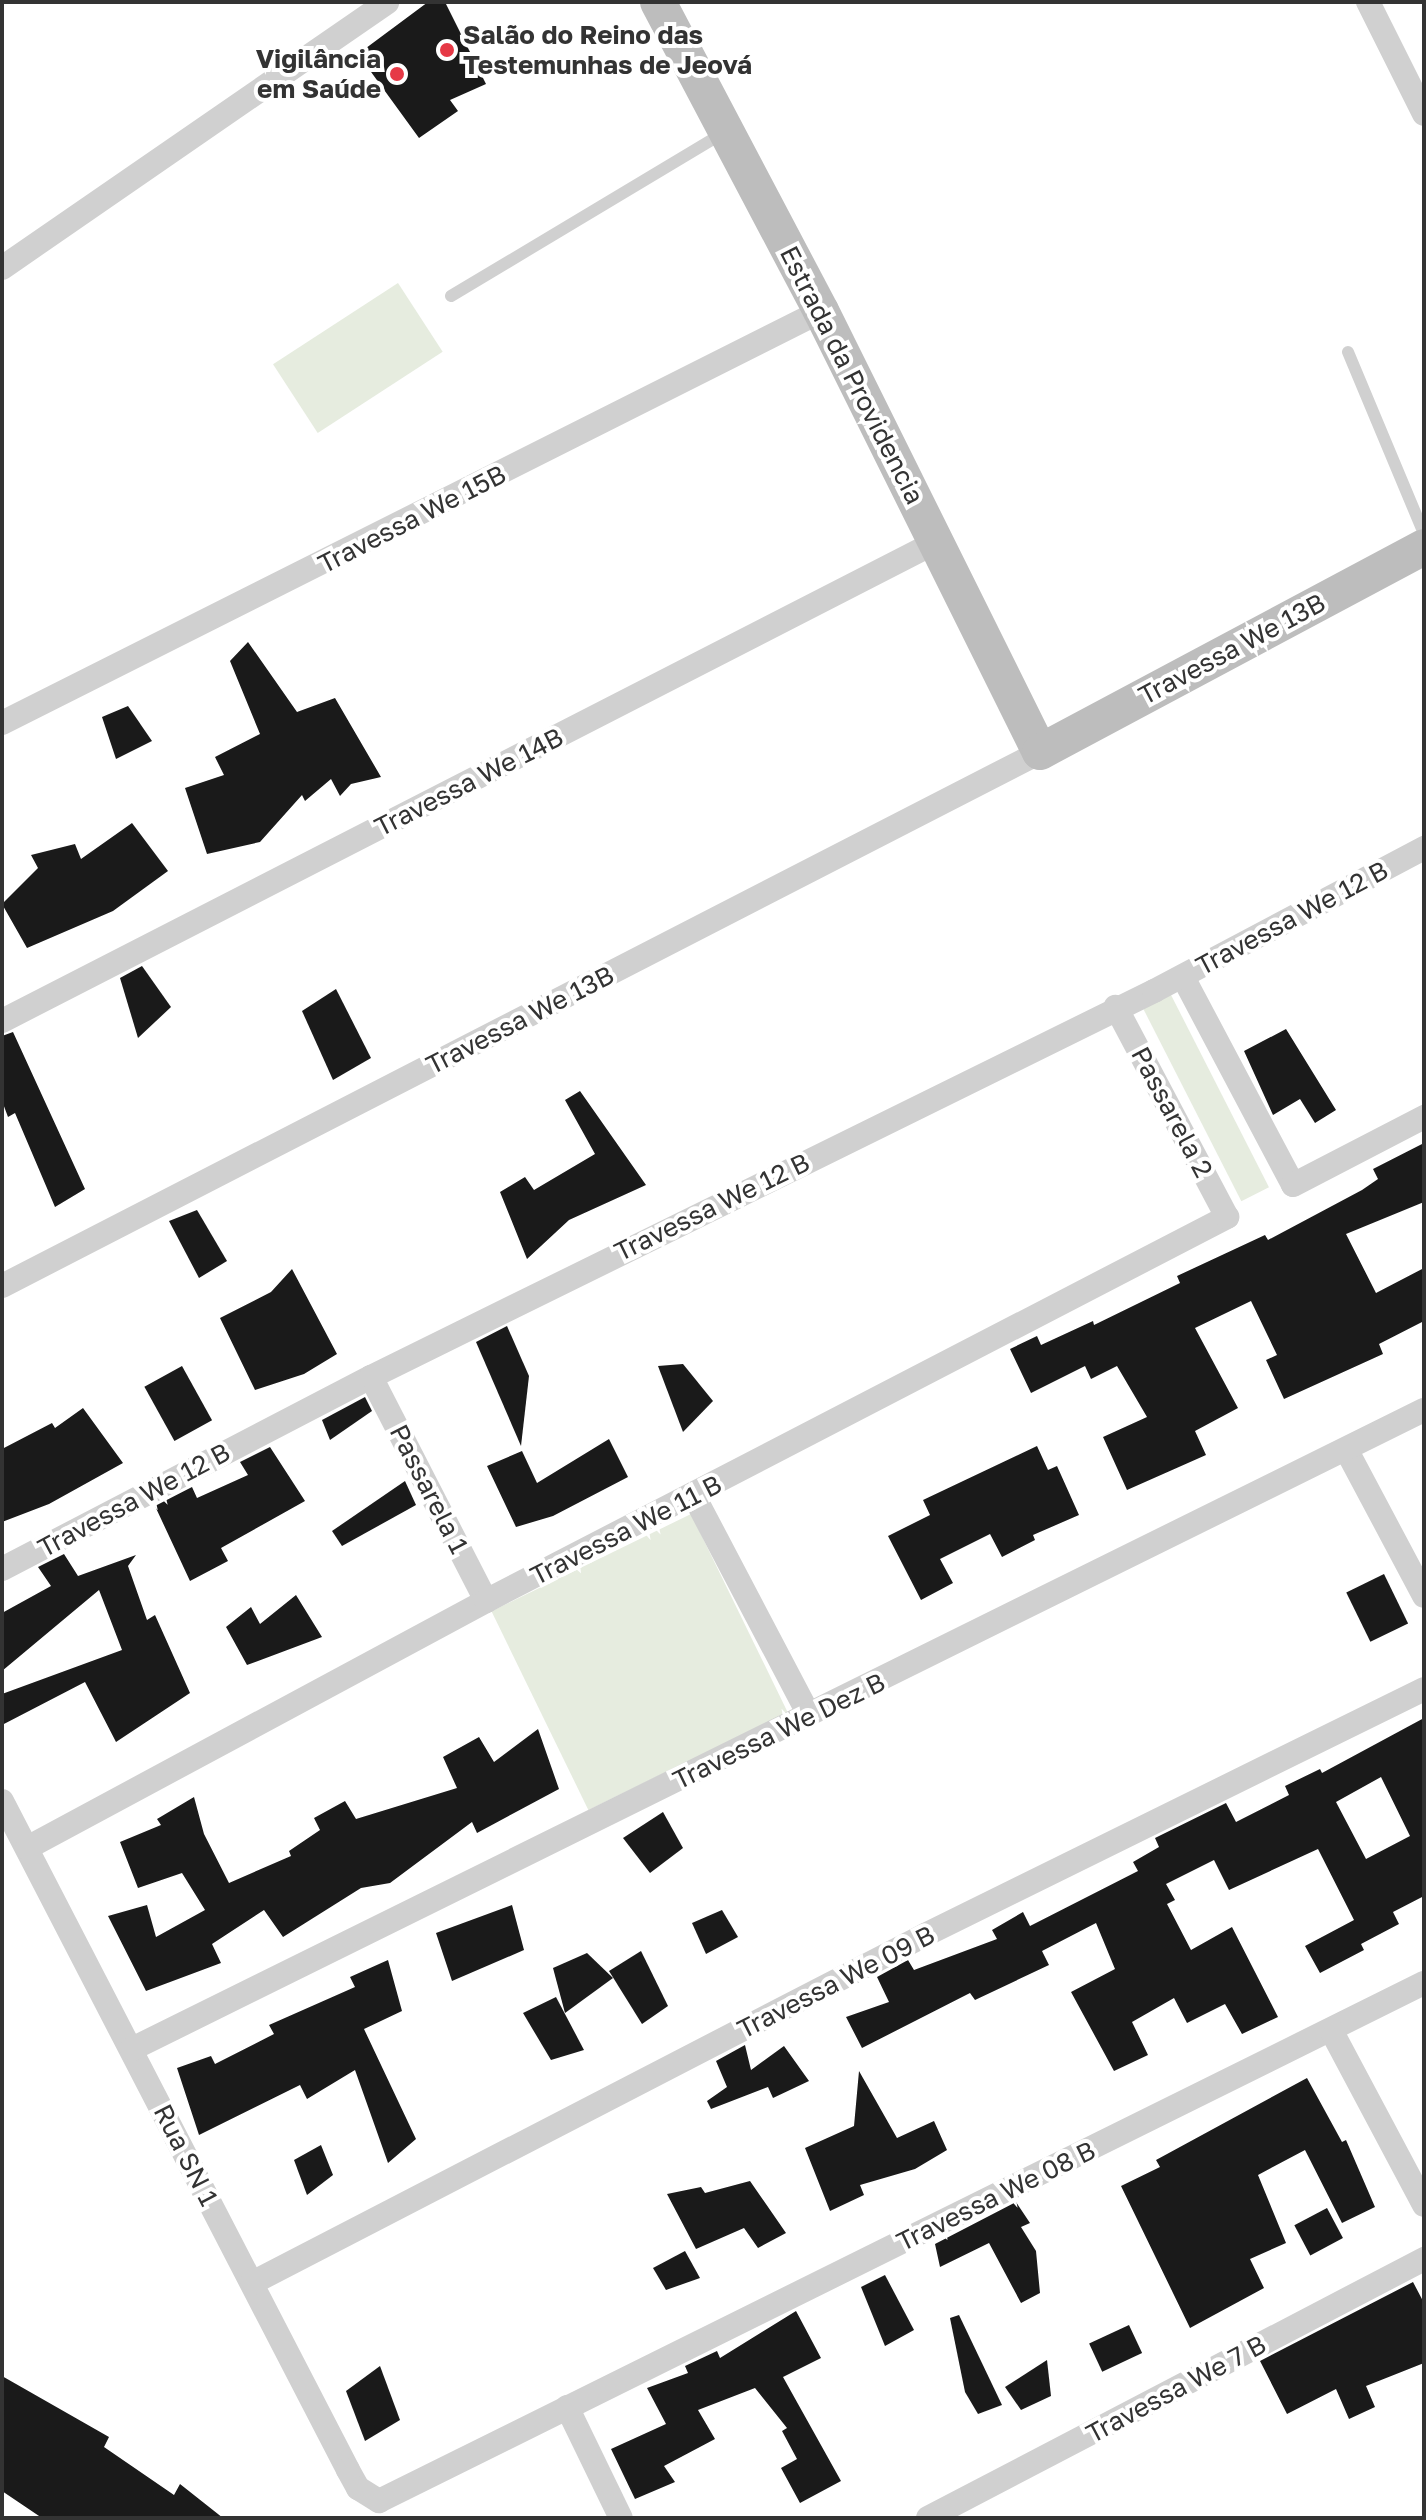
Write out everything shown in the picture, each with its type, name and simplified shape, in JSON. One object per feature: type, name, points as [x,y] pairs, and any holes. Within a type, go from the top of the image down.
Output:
[{"type":"main road","name":"Estrada da Providencia","points":[[658,2],[821,311],[1039,752]]},
{"type":"main road","name":"Travessa We 13B","points":[[1039,752],[1424,547]]},
{"type":"street","points":[[2,268],[387,2]]},
{"type":"street","points":[[1368,2],[1424,114]]},
{"type":"street","name":"Travessa We 15B","points":[[2,723],[821,311]]},
{"type":"street","name":"Travessa We 14B","points":[[2,1021],[936,542]]},
{"type":"street","name":"Travessa We 13B","points":[[2,1286],[1039,752]]},
{"type":"street","name":"Travessa We 12 B","points":[[2,1569],[371,1377],[1116,1007],[1183,977],[1424,848]]},
{"type":"street","points":[[1183,977],[1293,1185],[1424,1117]]},
{"type":"street","name":"Passarela 2","points":[[1116,1007],[1227,1217]]},
{"type":"street","name":"Travessa We 11 B","points":[[27,1848],[486,1601],[694,1496],[1227,1217]]},
{"type":"street","name":"Passarela 1","points":[[371,1377],[486,1601]]},
{"type":"street","name":"Travessa We Dez B","points":[[132,2049],[1347,1451],[1422,1417]]},
{"type":"street","points":[[1347,1451],[1424,1596]]},
{"type":"street","points":[[694,1496],[809,1715]]},
{"type":"street","name":"Travessa We 09 B","points":[[252,2283],[925,1935],[1424,1689]]},
{"type":"street","name":"Rua SN 1","points":[[2,1801],[358,2488],[379,2501]]},
{"type":"street","name":"Travessa We 08 B","points":[[379,2501],[1424,1983]]},
{"type":"street","points":[[1331,2030],[1424,2205]]},
{"type":"street","name":"Travessa We 7 B","points":[[928,2518],[1424,2259]]},
{"type":"street","points":[[567,2407],[621,2518]]},
{"type":"lane","points":[[451,296],[726,131]]},
{"type":"lane","points":[[1348,352],[1424,534]]},
{"type":"shaded area","points":[[398,283],[443,352],[318,433],[273,364]]},
{"type":"shaded area","points":[[1170,993],[1269,1187],[1241,1201],[1142,1007]]},
{"type":"shaded area","points":[[691,1514],[788,1713],[588,1810],[491,1611]]},
{"type":"building","points":[[428,2],[445,2],[486,84],[450,100],[458,111],[419,138],[358,54]]},
{"type":"building","points":[[248,642],[297,712],[335,698],[381,777],[351,784],[340,796],[331,779],[305,801],[302,795],[260,842],[207,854],[185,788],[224,775],[215,757],[260,734],[230,661]]},
{"type":"building","points":[[128,706],[152,741],[116,759],[102,717]]},
{"type":"building","points":[[132,823],[168,871],[113,911],[27,948],[2,904],[38,868],[31,855],[75,844],[81,859]]},
{"type":"building","points":[[142,966],[171,1007],[138,1038],[120,978]]},
{"type":"building","points":[[336,989],[371,1058],[333,1080],[302,1011]]},
{"type":"building","points":[[1286,1029],[1336,1110],[1315,1123],[1300,1099],[1273,1115],[1244,1051]]},
{"type":"building","points":[[13,1032],[85,1189],[55,1207],[15,1113],[8,1117],[2,1101],[2,1036]]},
{"type":"building","points":[[580,1091],[646,1185],[569,1220],[527,1259],[500,1192],[525,1177],[534,1190],[595,1154],[565,1100]]},
{"type":"building","points":[[1424,1143],[1424,1202],[1346,1234],[1376,1293],[1424,1268],[1424,1321],[1379,1344],[1383,1354],[1284,1399],[1266,1360],[1277,1355],[1251,1301],[1195,1328],[1238,1408],[1195,1431],[1206,1455],[1127,1490],[1103,1437],[1147,1417],[1117,1366],[1091,1379],[1085,1366],[1031,1393],[1010,1349],[1037,1336],[1041,1345],[1093,1321],[1094,1325],[1180,1283],[1177,1276],[1265,1235],[1268,1240],[1362,1190],[1378,1179],[1373,1169]]},
{"type":"building","points":[[197,1210],[227,1261],[199,1278],[169,1221]]},
{"type":"building","points":[[292,1269],[337,1354],[304,1374],[255,1390],[220,1318],[271,1292]]},
{"type":"building","points":[[507,1326],[529,1376],[521,1446],[476,1342]]},
{"type":"building","points":[[683,1364],[713,1401],[683,1432],[658,1366]]},
{"type":"building","points":[[182,1366],[212,1420],[174,1441],[144,1387]]},
{"type":"building","points":[[365,1397],[372,1411],[330,1440],[322,1420]]},
{"type":"building","points":[[83,1408],[123,1463],[49,1504],[2,1522],[2,1449],[52,1423],[55,1428]]},
{"type":"building","points":[[609,1439],[628,1477],[553,1516],[516,1527],[487,1466],[522,1451],[537,1483]]},
{"type":"building","points":[[1037,1446],[1048,1470],[1057,1466],[1079,1515],[1033,1535],[1035,1540],[1002,1557],[990,1534],[940,1559],[953,1583],[921,1600],[888,1536],[930,1515],[923,1500]]},
{"type":"building","points":[[270,1447],[305,1501],[221,1548],[228,1561],[190,1581],[155,1506],[192,1487],[197,1498],[248,1475],[240,1462]]},
{"type":"building","points":[[405,1481],[416,1505],[342,1546],[332,1531]]},
{"type":"building","points":[[64,1554],[78,1576],[136,1555],[128,1566],[147,1620],[155,1615],[190,1693],[116,1742],[85,1682],[2,1725],[2,1694],[122,1650],[99,1590],[2,1671],[2,1613],[51,1586],[38,1567]]},
{"type":"building","points":[[1384,1574],[1408,1623],[1370,1642],[1346,1592]]},
{"type":"building","points":[[296,1595],[322,1637],[247,1665],[226,1627],[251,1607],[260,1624]]},
{"type":"building","points":[[1424,1718],[1424,1896],[1393,1912],[1399,1924],[1361,1944],[1364,1950],[1320,1973],[1305,1946],[1354,1920],[1318,1849],[1229,1890],[1214,1860],[1166,1884],[1175,1900],[1167,1904],[1191,1950],[1232,1927],[1278,2017],[1242,2034],[1225,2004],[1187,2023],[1174,1998],[1132,2022],[1148,2055],[1114,2071],[1071,1992],[1115,1969],[1096,1923],[1042,1951],[1049,1965],[975,2000],[970,1993],[862,2048],[846,2017],[889,2002],[877,1977],[908,1960],[914,1970],[997,1939],[992,1930],[1023,1912],[1030,1926],[1138,1871],[1133,1862],[1159,1847],[1155,1838],[1226,1803],[1236,1822],[1289,1795],[1285,1786],[1320,1769],[1322,1773]],"holes":[[[1381,1777],[1410,1836],[1366,1859],[1336,1802]]]},
{"type":"building","points":[[538,1729],[559,1789],[477,1833],[472,1822],[390,1883],[361,1888],[283,1937],[264,1910],[212,1944],[221,1963],[146,1991],[108,1916],[147,1905],[156,1937],[205,1910],[182,1873],[138,1888],[120,1842],[161,1825],[157,1819],[194,1797],[204,1834],[229,1883],[291,1856],[289,1851],[320,1830],[314,1818],[345,1801],[356,1819],[457,1788],[443,1757],[479,1737],[494,1762]]},
{"type":"building","points":[[663,1812],[683,1848],[650,1873],[623,1838]]},
{"type":"building","points":[[512,1905],[524,1950],[452,1981],[436,1933]]},
{"type":"building","points":[[722,1910],[738,1937],[706,1954],[692,1923]]},
{"type":"building","points":[[641,1951],[668,2006],[642,2024],[609,1971]]},
{"type":"building","points":[[587,1953],[613,1978],[565,2013],[553,1968]]},
{"type":"building","points":[[388,1960],[402,2011],[364,2029],[416,2139],[388,2163],[355,2070],[307,2099],[300,2085],[199,2135],[177,2068],[211,2056],[215,2064],[274,2034],[269,2025],[355,1987],[350,1977]]},
{"type":"building","points":[[556,1997],[584,2050],[551,2060],[523,2013]]},
{"type":"building","points":[[745,2045],[751,2070],[784,2046],[809,2081],[773,2098],[768,2087],[711,2109],[707,2101],[727,2087],[716,2061]]},
{"type":"building","points":[[859,2071],[897,2138],[934,2121],[947,2150],[915,2169],[860,2185],[864,2195],[830,2211],[805,2148],[854,2126]]},
{"type":"building","points":[[1307,2078],[1342,2142],[1346,2140],[1375,2207],[1342,2223],[1305,2150],[1258,2175],[1286,2243],[1250,2259],[1264,2288],[1190,2328],[1121,2186],[1160,2167],[1156,2160]]},
{"type":"building","points":[[321,2145],[333,2175],[307,2195],[294,2160]]},
{"type":"building","points":[[750,2181],[786,2233],[758,2248],[744,2228],[696,2249],[667,2194],[701,2187],[705,2193]]},
{"type":"building","points":[[1016,2202],[1030,2223],[1021,2227],[1036,2251],[1040,2293],[1021,2303],[989,2243],[940,2267],[935,2244]]},
{"type":"building","points":[[1327,2208],[1343,2238],[1310,2255],[1294,2225]]},
{"type":"building","points":[[685,2251],[700,2278],[666,2290],[653,2268]]},
{"type":"building","points":[[885,2275],[914,2330],[885,2346],[861,2287]]},
{"type":"building","points":[[1413,2282],[1424,2303],[1424,2363],[1366,2386],[1375,2407],[1349,2419],[1336,2389],[1287,2414],[1260,2361]]},
{"type":"building","points":[[796,2311],[821,2358],[783,2377],[841,2481],[800,2503],[781,2468],[797,2459],[782,2431],[787,2428],[755,2388],[698,2410],[715,2439],[664,2466],[675,2482],[635,2499],[611,2449],[666,2424],[647,2388],[688,2373],[685,2366],[717,2351],[720,2358]]},
{"type":"building","points":[[959,2315],[1002,2405],[978,2414],[965,2392],[950,2318]]},
{"type":"building","points":[[1129,2325],[1142,2353],[1102,2372],[1089,2344]]},
{"type":"building","points":[[1047,2360],[1051,2396],[1021,2410],[1005,2387]]},
{"type":"building","points":[[380,2366],[400,2420],[365,2441],[346,2391]]},
{"type":"building","points":[[2,2376],[109,2437],[104,2447],[174,2495],[180,2484],[223,2518],[42,2518],[2,2491]]},
{"type":"place","name":"Salão do Reino das Testemunhas de Jeová","points":[[447,50]]},
{"type":"place","name":"Vigilância em Saúde","points":[[397,74]]}]
